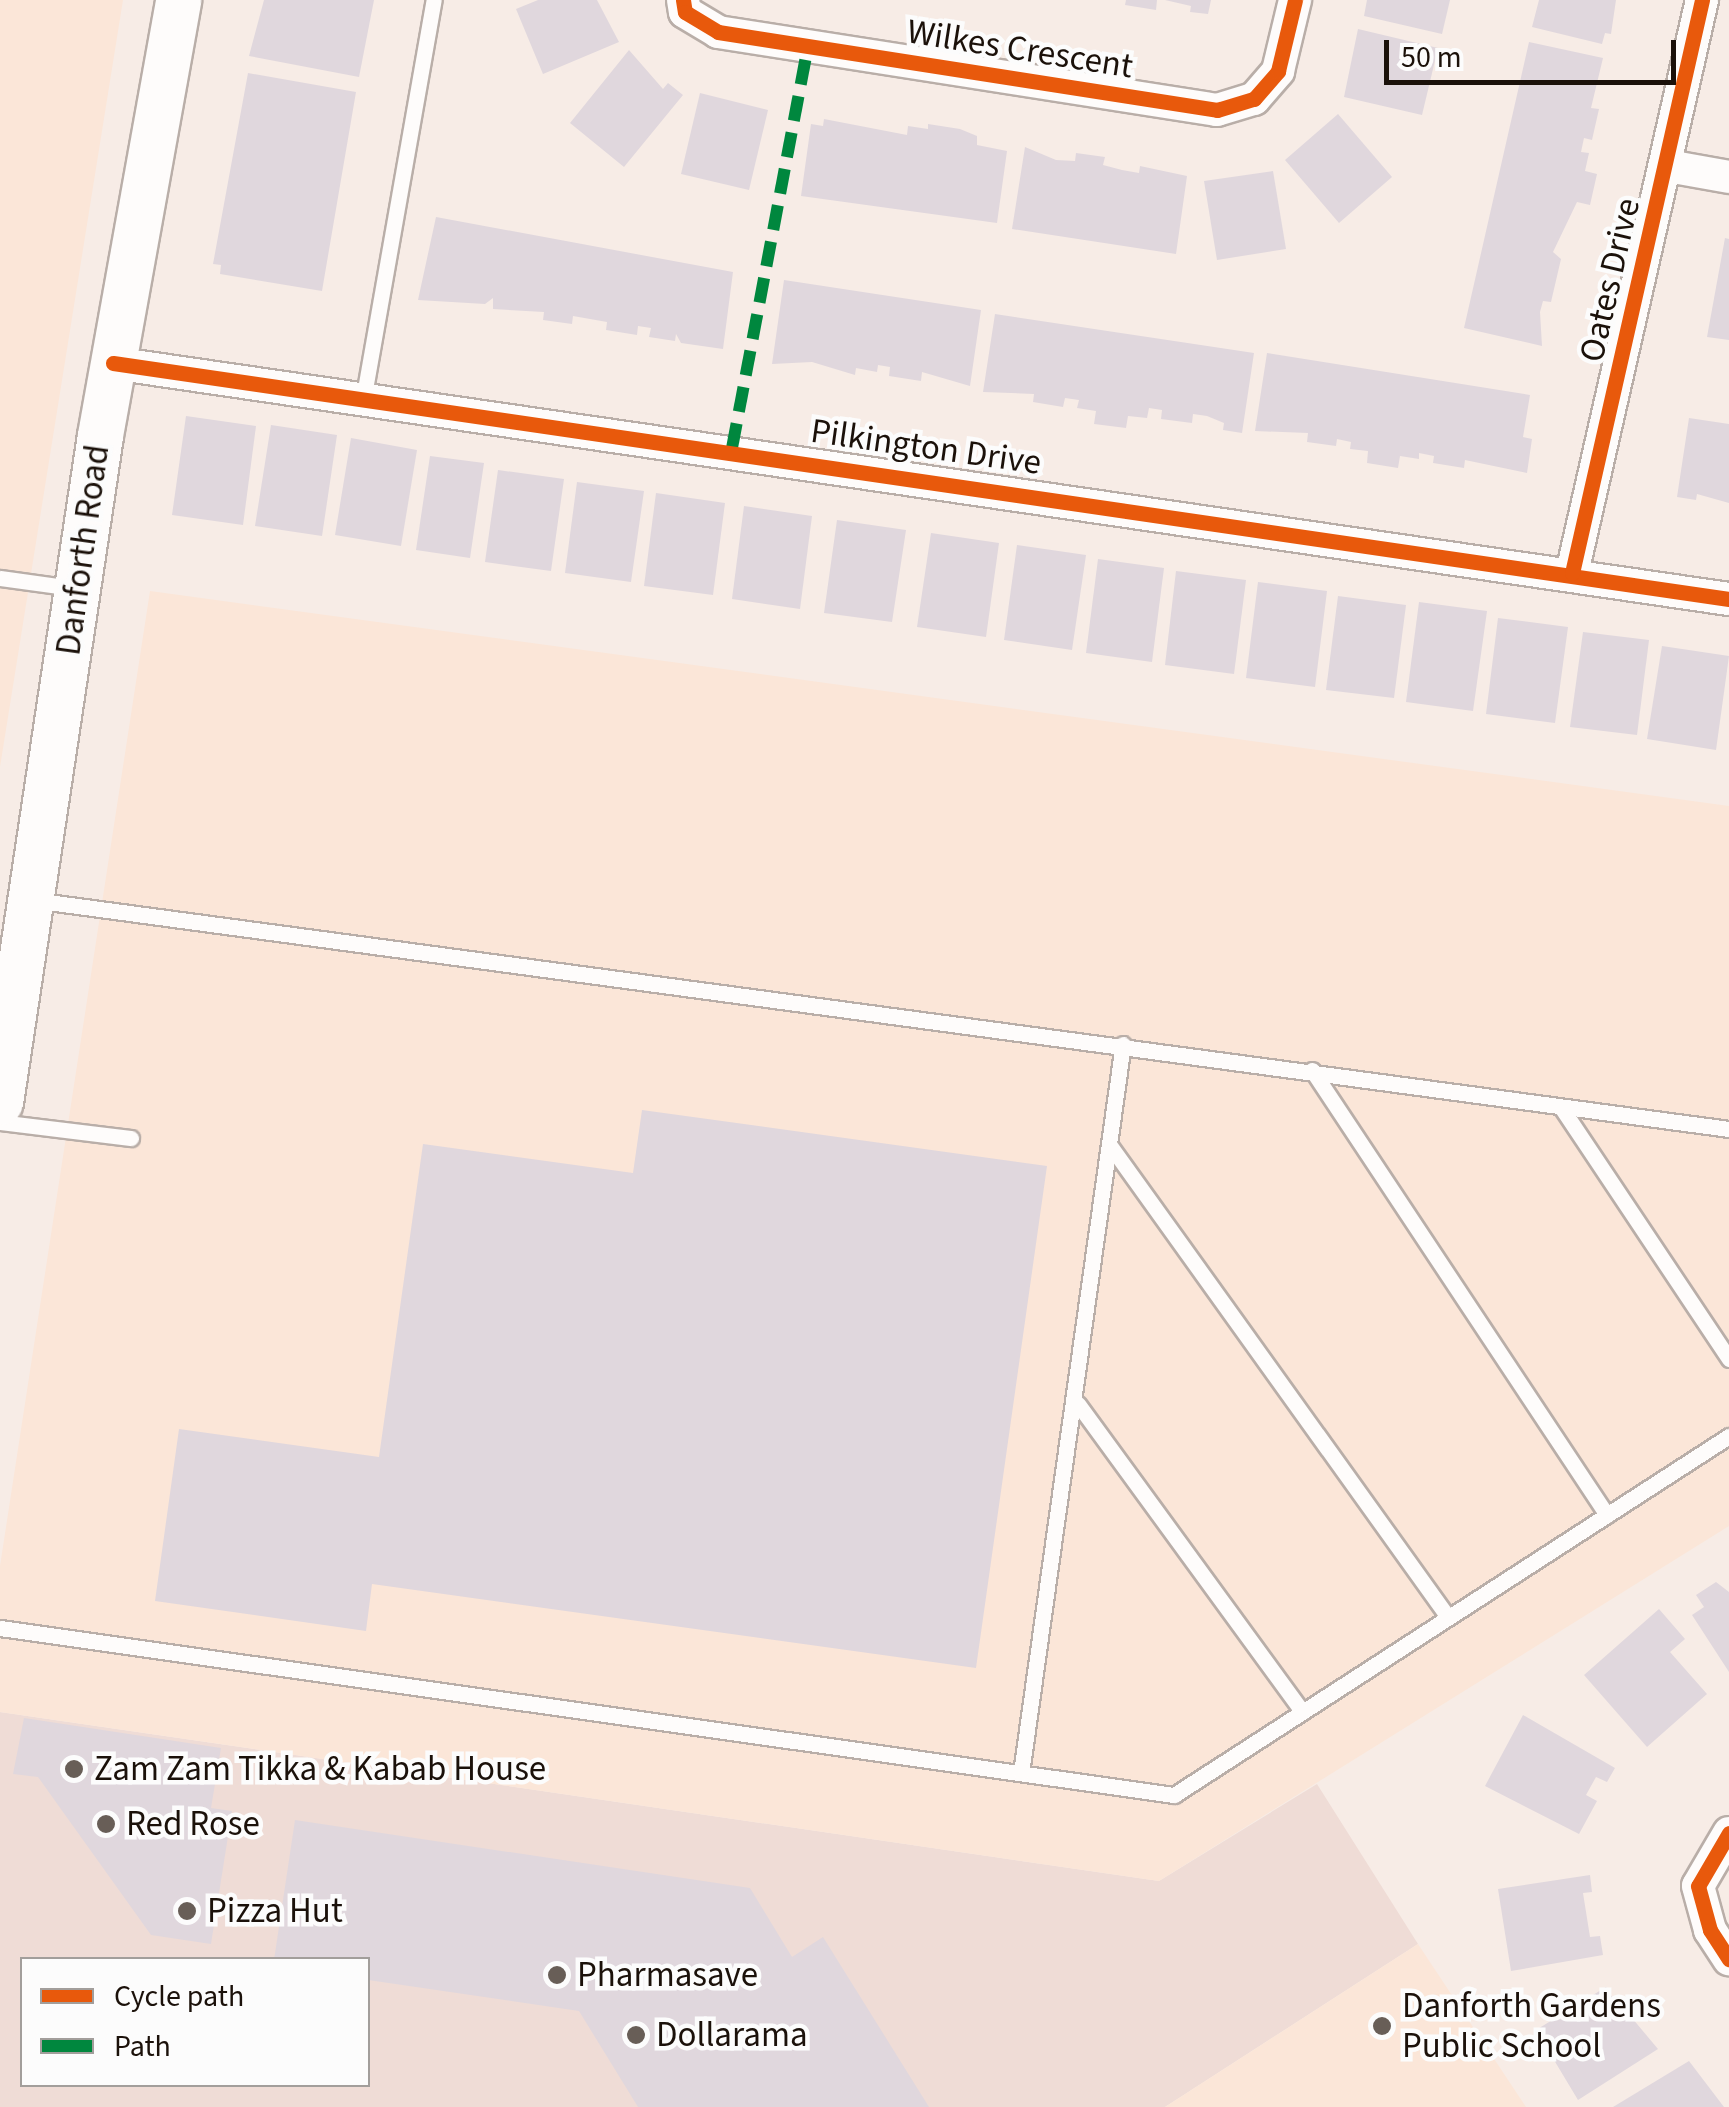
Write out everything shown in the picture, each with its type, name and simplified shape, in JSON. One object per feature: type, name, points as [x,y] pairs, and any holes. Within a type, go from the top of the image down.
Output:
[{"type":"main road","name":"Danforth Road","points":[[0,1102],[76,589],[178,0]]},
{"type":"street","name":"Wilkes Crescent","points":[[683,0],[685,12],[718,32],[1217,110],[1254,99],[1278,71],[1294,0]]},
{"type":"street","name":"Oates Drive","points":[[1572,572],[1668,166],[1702,0]]},
{"type":"street","points":[[1668,166],[1729,176]]},
{"type":"street","name":"Pilkington Drive","points":[[113,362],[364,395],[1572,572],[1729,599]]},
{"type":"street","points":[[1729,1833],[1698,1886],[1710,1930],[1729,1959]]},
{"type":"lane","points":[[364,395],[434,0]]},
{"type":"lane","points":[[0,578],[76,589]]},
{"type":"lane","points":[[30,900],[1123,1044],[1729,1129]]},
{"type":"lane","points":[[1022,1773],[1078,1404],[1123,1044]]},
{"type":"lane","points":[[1312,1070],[1608,1514]]},
{"type":"lane","points":[[1562,1108],[1729,1359]]},
{"type":"lane","points":[[0,1122],[131,1138]]},
{"type":"lane","points":[[1110,1144],[1448,1617]]},
{"type":"lane","points":[[1078,1404],[1302,1712]]},
{"type":"lane","points":[[0,1628],[1174,1795],[1729,1436]]},
{"type":"shaded area","points":[[0,0],[123,0],[0,767]]},
{"type":"shaded area","points":[[150,591],[1729,806],[1729,1526],[1159,1881],[0,1712],[0,1566]]},
{"type":"shaded area","points":[[0,1712],[1159,1881],[1317,1784],[1418,1944],[1165,2107],[0,2107]]},
{"type":"shaded area","name":"Danforth Gardens Public School","points":[[1418,1944],[1526,2107],[1165,2107]]},
{"type":"building","points":[[264,0],[374,0],[359,77],[249,56]]},
{"type":"building","points":[[538,0],[597,0],[619,42],[543,74],[516,9]]},
{"type":"building","points":[[1126,0],[1157,0],[1156,10],[1125,5]]},
{"type":"building","points":[[1165,0],[1211,0],[1208,14],[1190,12],[1191,6]]},
{"type":"building","points":[[1367,0],[1450,0],[1442,34],[1364,16]]},
{"type":"building","points":[[1539,0],[1616,0],[1611,34],[1605,33],[1602,44],[1532,27]]},
{"type":"building","points":[[1358,29],[1438,48],[1422,115],[1344,97]]},
{"type":"building","points":[[1529,42],[1603,58],[1591,108],[1599,109],[1592,140],[1584,138],[1581,152],[1589,153],[1585,171],[1597,174],[1590,205],[1577,202],[1553,252],[1561,259],[1551,302],[1543,301],[1540,312],[1542,346],[1464,328]]},
{"type":"building","points":[[629,50],[663,89],[668,83],[683,95],[624,167],[570,123]]},
{"type":"building","points":[[248,73],[356,92],[322,291],[220,274],[221,265],[213,264]]},
{"type":"building","points":[[700,93],[768,110],[749,190],[681,174]]},
{"type":"building","points":[[1338,114],[1392,177],[1339,223],[1285,160]]},
{"type":"building","points":[[824,119],[907,135],[908,126],[928,129],[928,124],[960,129],[977,136],[977,145],[1007,151],[997,223],[801,196],[811,124],[823,126]]},
{"type":"building","points":[[1025,147],[1056,160],[1075,161],[1076,153],[1105,157],[1103,165],[1122,170],[1139,173],[1140,166],[1187,176],[1176,254],[1012,229]]},
{"type":"building","points":[[1273,171],[1286,249],[1217,260],[1204,181]]},
{"type":"building","points":[[436,217],[733,272],[723,349],[681,343],[676,334],[675,341],[649,337],[651,328],[638,326],[637,335],[606,330],[607,322],[573,316],[572,324],[543,320],[544,312],[493,309],[493,298],[485,304],[418,300]]},
{"type":"building","points":[[1725,238],[1729,239],[1729,340],[1707,337]]},
{"type":"building","points":[[784,280],[981,310],[970,386],[922,372],[921,381],[889,376],[890,367],[878,365],[877,372],[856,368],[855,375],[812,362],[772,364]]},
{"type":"building","points":[[995,314],[1254,353],[1242,433],[1223,430],[1224,423],[1207,416],[1193,414],[1192,423],[1161,419],[1162,410],[1149,408],[1147,418],[1128,416],[1126,428],[1094,424],[1096,411],[1077,408],[1079,400],[1065,398],[1063,407],[1033,402],[1034,394],[983,392]]},
{"type":"building","points":[[1267,353],[1530,395],[1523,437],[1532,439],[1527,473],[1465,460],[1464,468],[1433,463],[1434,456],[1419,453],[1419,459],[1400,456],[1398,468],[1367,463],[1368,451],[1350,449],[1351,442],[1337,439],[1336,446],[1307,442],[1308,433],[1255,431]]},
{"type":"building","points":[[186,416],[256,426],[243,525],[172,515]]},
{"type":"building","points":[[1689,418],[1729,424],[1729,503],[1697,494],[1696,500],[1677,497]]},
{"type":"building","points":[[271,425],[337,435],[322,536],[255,526]]},
{"type":"building","points":[[351,438],[417,450],[401,546],[335,535]]},
{"type":"building","points":[[430,456],[484,463],[470,558],[416,550]]},
{"type":"building","points":[[498,470],[564,479],[551,571],[485,562]]},
{"type":"building","points":[[577,482],[644,491],[631,582],[565,573]]},
{"type":"building","points":[[656,493],[725,503],[713,595],[644,586]]},
{"type":"building","points":[[744,506],[812,516],[800,609],[732,599]]},
{"type":"building","points":[[837,520],[906,530],[892,622],[824,613]]},
{"type":"building","points":[[931,533],[999,543],[986,637],[917,627]]},
{"type":"building","points":[[1017,545],[1086,555],[1072,650],[1004,640]]},
{"type":"building","points":[[1098,559],[1164,568],[1152,662],[1086,653]]},
{"type":"building","points":[[1176,571],[1246,580],[1234,674],[1165,665]]},
{"type":"building","points":[[1258,582],[1327,591],[1315,687],[1246,678]]},
{"type":"building","points":[[1338,596],[1406,605],[1394,698],[1326,690]]},
{"type":"building","points":[[1419,602],[1487,611],[1473,711],[1406,702]]},
{"type":"building","points":[[1498,618],[1568,627],[1555,723],[1486,714]]},
{"type":"building","points":[[1583,632],[1649,640],[1637,735],[1570,727]]},
{"type":"building","points":[[1662,646],[1729,656],[1716,750],[1647,739]]},
{"type":"building","points":[[642,1110],[1047,1166],[976,1668],[372,1584],[366,1631],[155,1601],[179,1429],[379,1457],[423,1144],[633,1173]]},
{"type":"building","points":[[1716,1582],[1729,1592],[1729,1672],[1692,1615],[1704,1607],[1696,1595]]},
{"type":"building","points":[[1659,1609],[1685,1639],[1670,1652],[1707,1694],[1647,1747],[1584,1675]]},
{"type":"building","points":[[1523,1715],[1615,1768],[1607,1782],[1596,1777],[1586,1795],[1597,1801],[1579,1834],[1485,1786]]},
{"type":"building","points":[[24,1718],[221,1748],[211,1808],[232,1811],[211,1944],[151,1935],[38,1777],[13,1774]]},
{"type":"building","points":[[295,1820],[750,1888],[792,1957],[823,1937],[929,2107],[638,2107],[579,2011],[370,1980],[370,1957],[274,1957]]},
{"type":"building","points":[[1590,1875],[1592,1892],[1583,1893],[1590,1937],[1600,1936],[1603,1955],[1511,1971],[1498,1889]]},
{"type":"building","points":[[1606,1987],[1627,2021],[1632,2018],[1658,2049],[1578,2100],[1536,2030]]},
{"type":"building","points":[[1689,2061],[1724,2107],[1613,2107]]},
{"type":"marked path","points":[[732,448],[808,47]]},
{"type":"cycle path","points":[[683,0],[685,12],[718,32],[1217,110],[1254,99],[1278,71],[1295,0]]},
{"type":"cycle path","points":[[1572,573],[1702,0]]},
{"type":"cycle path","points":[[113,363],[1729,599]]},
{"type":"cycle path","points":[[1729,1833],[1698,1886],[1710,1930],[1729,1959]]},
{"type":"place","name":"Zam Zam Tikka & Kabab House","points":[[74,1769]]},
{"type":"place","name":"Red Rose","points":[[106,1824]]},
{"type":"place","name":"Pizza Hut","points":[[187,1911]]},
{"type":"place","name":"Pharmasave","points":[[557,1975]]},
{"type":"place","name":"Danforth Gardens Public School","points":[[1382,2026]]},
{"type":"place","name":"Dollarama","points":[[636,2035]]}]
